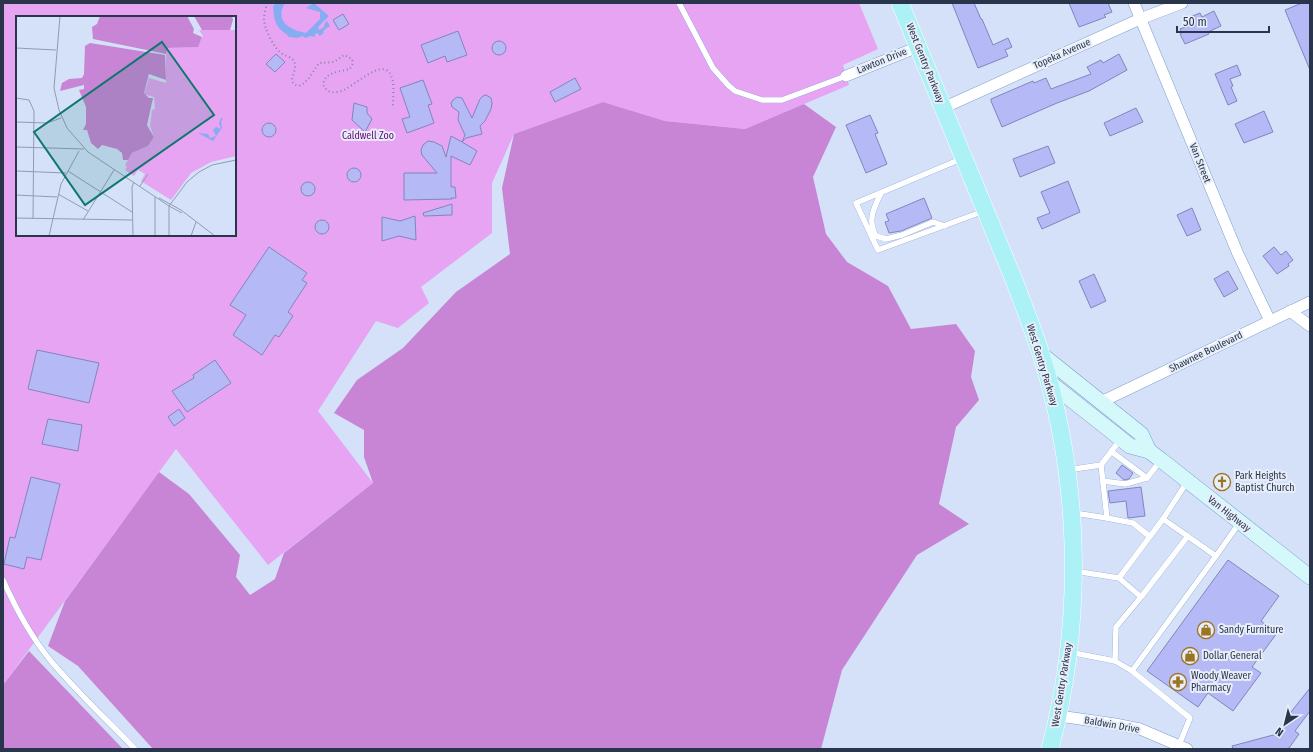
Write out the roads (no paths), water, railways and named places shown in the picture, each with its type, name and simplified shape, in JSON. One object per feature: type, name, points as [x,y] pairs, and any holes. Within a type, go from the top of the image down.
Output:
[{"type":"main road","name":"West Gentry Parkway","points":[[900,3],[1014,280],[1041,354],[1057,418],[1067,470],[1072,513],[1074,570],[1072,616],[1068,652],[1058,716],[1050,749]]},
{"type":"main road","name":"Van Highway","points":[[1041,354],[1141,434],[1149,451]]},
{"type":"main road","name":"Van Highway","points":[[1049,382],[1130,446],[1149,451],[1310,577]]},
{"type":"street","name":"Van Street","points":[[1134,3],[1238,254],[1270,321]]},
{"type":"street","name":"Topeka Avenue","points":[[943,108],[1140,19],[1182,3]]},
{"type":"street","name":"Lawton Drive","points":[[846,76],[918,47]]},
{"type":"street","name":"Shawnee Boulevard","points":[[1101,402],[1310,302]]},
{"type":"street","points":[[1290,311],[1310,326]]},
{"type":"street","name":"Baldwin Drive","points":[[1058,716],[1140,729],[1183,747]]},
{"type":"lane","points":[[679,3],[713,68],[735,91],[762,100],[782,100],[846,76]]},
{"type":"lane","points":[[964,158],[856,203],[878,250],[985,211]]},
{"type":"lane","points":[[881,193],[874,207],[872,220],[872,228],[876,236],[886,239],[902,235],[933,222],[944,226]]},
{"type":"lane","points":[[1067,470],[1101,465],[1121,438]]},
{"type":"lane","points":[[1112,452],[1147,478]]},
{"type":"lane","points":[[1103,481],[1125,484],[1147,478],[1161,460]]},
{"type":"lane","points":[[1101,465],[1107,518]]},
{"type":"lane","points":[[1119,578],[1163,519],[1187,481]]},
{"type":"lane","points":[[1072,513],[1133,523],[1149,536]]},
{"type":"lane","points":[[1163,519],[1216,556]]},
{"type":"lane","points":[[1132,671],[1240,522]]},
{"type":"lane","points":[[1115,662],[1116,627],[1188,536]]},
{"type":"lane","points":[[1074,570],[1119,578],[1141,597]]},
{"type":"lane","points":[[3,580],[16,609],[33,637],[51,661],[135,749]]},
{"type":"lane","points":[[1068,652],[1115,662],[1132,671],[1190,718],[1183,747]]},
{"type":"water","points":[[276,3],[285,3],[281,15],[285,24],[294,30],[306,33],[320,19],[320,12],[306,8],[314,3],[329,16],[318,27],[319,30],[324,27],[327,21],[330,26],[324,30],[323,34],[319,36],[318,33],[315,34],[315,37],[289,37],[279,28],[276,23],[273,6]]},
{"type":"place","name":"Park Heights Baptist Church","points":[[1222,482]]},
{"type":"place","name":"Sandy Furniture","points":[[1206,630]]},
{"type":"place","name":"Dollar General","points":[[1190,656]]},
{"type":"place","name":"Woody Weaver Pharmacy","points":[[1178,682]]},
{"type":"park label","name":"Caldwell Zoo","points":[[368,136]]}]
